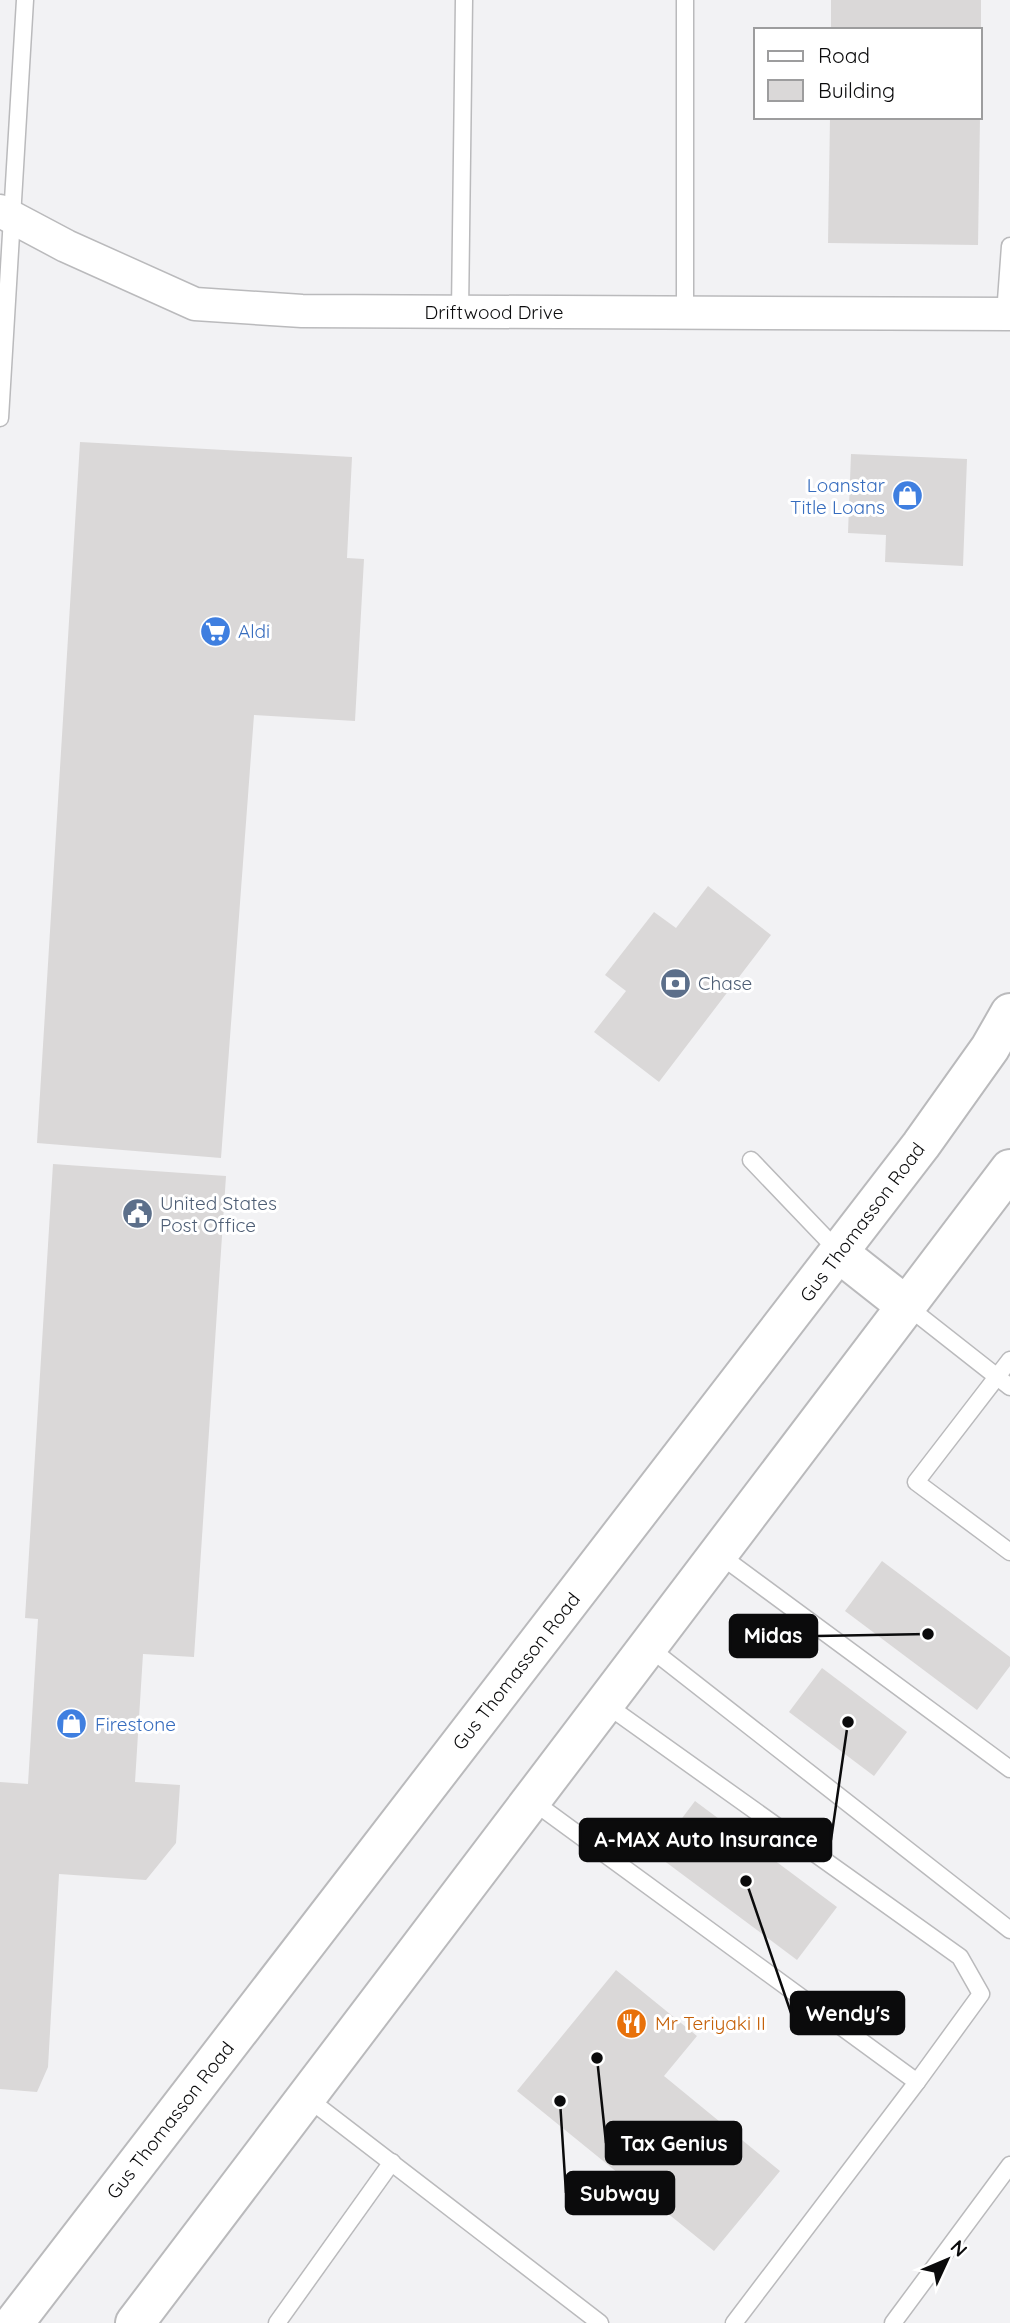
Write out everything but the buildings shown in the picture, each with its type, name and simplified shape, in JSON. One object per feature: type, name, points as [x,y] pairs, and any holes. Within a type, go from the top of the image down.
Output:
[{"type":"main road","name":"Gus Thomasson Road","points":[[14,2323],[921,1146],[990,1048],[1010,1013]]},
{"type":"main road","points":[[135,2323],[1010,1169]]},
{"type":"main road","points":[[839,1252],[905,1305]]},
{"type":"street","name":"Driftwood Drive","points":[[7,215],[66,246],[195,304],[302,311],[1008,314]]},
{"type":"lane","points":[[0,418],[7,215],[25,0]]},
{"type":"lane","points":[[460,312],[464,0]]},
{"type":"lane","points":[[685,0],[685,313]]},
{"type":"lane","points":[[1008,314],[1010,246]]},
{"type":"lane","points":[[751,1160],[839,1252]]},
{"type":"lane","points":[[905,1305],[1003,1382]]},
{"type":"lane","points":[[1010,1360],[1003,1382],[916,1482],[1010,1552]]},
{"type":"lane","points":[[717,1553],[1010,1769]]},
{"type":"lane","points":[[647,1646],[1010,1930]]},
{"type":"lane","points":[[604,1703],[960,1957],[981,1994],[734,2323]]},
{"type":"lane","points":[[531,1800],[917,2082]]},
{"type":"lane","points":[[306,2097],[600,2323]]},
{"type":"lane","points":[[277,2323],[391,2162]]},
{"type":"lane","points":[[893,2323],[1010,2165]]},
{"type":"place","name":"Loanstar Title Loans","points":[[908,496]]},
{"type":"place","name":"Aldi","points":[[215,631]]},
{"type":"place","name":"Chase","points":[[675,983]]},
{"type":"place","name":"United States Post Office","points":[[137,1214]]},
{"type":"place","name":"Midas","points":[[928,1634]]},
{"type":"place","name":"A-MAX Auto Insurance","points":[[848,1722]]},
{"type":"place","name":"Firestone","points":[[72,1724]]},
{"type":"place","name":"Wendy's","points":[[746,1881]]},
{"type":"place","name":"Mr Teriyaki II","points":[[632,2023]]},
{"type":"place","name":"Tax Genius","points":[[597,2058]]},
{"type":"place","name":"Subway","points":[[560,2101]]}]
